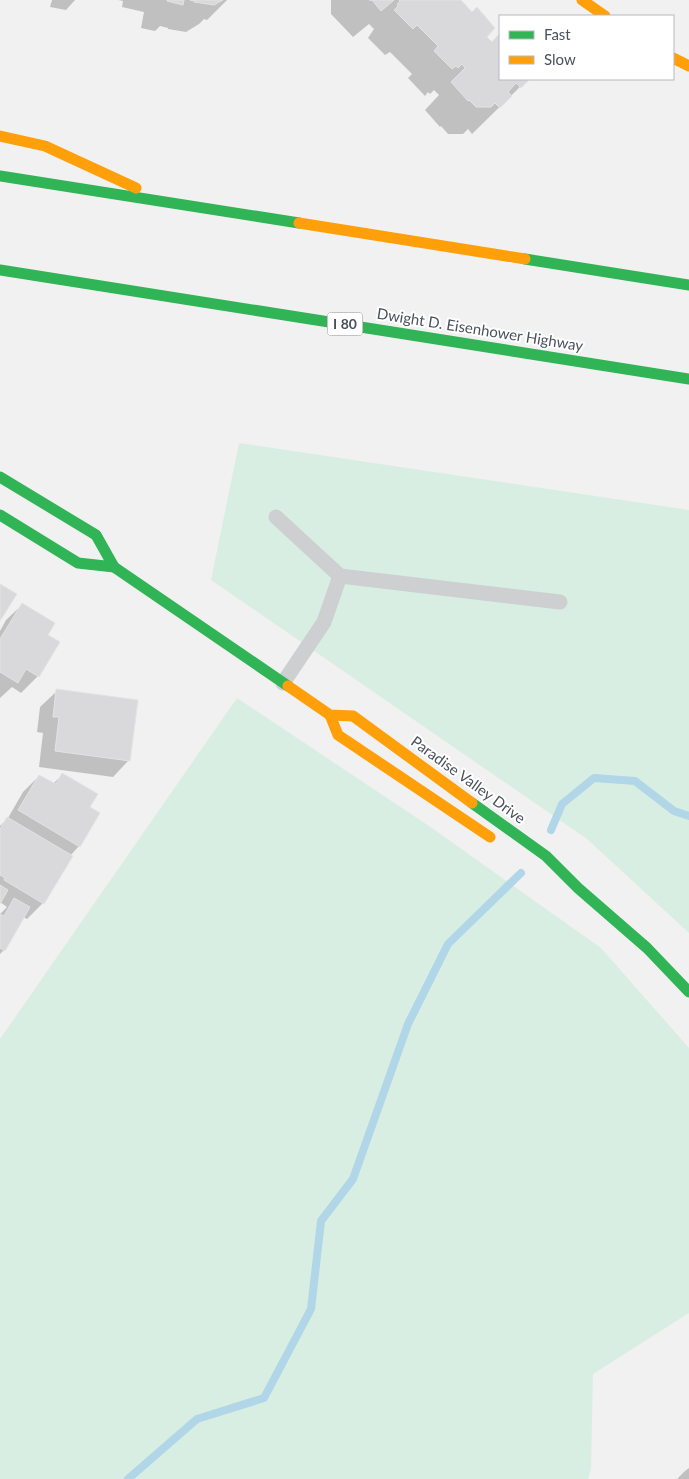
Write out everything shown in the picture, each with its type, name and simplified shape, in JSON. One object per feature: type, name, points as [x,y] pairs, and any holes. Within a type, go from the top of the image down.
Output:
[{"type":"main road","points":[[582,0],[604,15]]},
{"type":"main road","points":[[674,58],[689,66]]},
{"type":"main road","points":[[0,136],[45,146],[164,202]]},
{"type":"main road","points":[[0,176],[689,285]]},
{"type":"main road","name":"Dwight D. Eisenhower Highway","points":[[0,270],[689,379]]},
{"type":"main road","name":"Paradise Valley Drive","points":[[0,478],[96,534],[114,567],[330,715],[353,716],[546,856],[578,888],[647,948],[689,992]]},
{"type":"main road","name":"Paradise Valley Drive","points":[[0,515],[78,563],[114,567]]},
{"type":"main road","name":"Paradise Valley Drive","points":[[330,715],[338,735],[496,841]]},
{"type":"main road","name":"Paradise Valley Drive","points":[[546,872],[578,888]]},
{"type":"lane","points":[[276,517],[340,576],[560,602]]},
{"type":"lane","points":[[283,683],[324,622],[340,576]]},
{"type":"green space","points":[[239,443],[689,510],[689,933],[587,839],[211,580]]},
{"type":"green space","points":[[237,698],[432,828],[601,948],[689,1048],[689,1313],[593,1374],[591,1469],[588,1479],[0,1479],[0,1039]]},
{"type":"building","points":[[167,0],[184,0],[183,5]]},
{"type":"building","points":[[190,0],[223,0],[214,5]]},
{"type":"building","points":[[372,0],[394,0],[381,11]]},
{"type":"building","points":[[399,0],[461,0],[472,12],[477,7],[495,28],[487,37],[492,42],[499,34],[499,80],[529,80],[521,88],[516,83],[508,92],[512,96],[500,108],[495,103],[491,107],[476,107],[451,82],[465,68],[462,64],[458,68],[456,66],[452,69],[434,51],[438,46],[417,25],[413,29],[394,10],[400,2]]},
{"type":"building","points":[[0,584],[17,594],[0,621]]},
{"type":"building","points":[[22,603],[55,623],[48,635],[60,642],[39,677],[26,669],[18,683],[0,672],[0,639]]},
{"type":"building","points":[[56,689],[138,700],[130,761],[55,751],[59,717],[53,717]]},
{"type":"building","points":[[62,773],[98,794],[90,807],[100,813],[80,847],[18,810],[39,775],[56,784]]},
{"type":"building","points":[[7,817],[73,856],[44,904],[4,880],[5,878],[0,875],[0,829]]},
{"type":"building","points":[[0,885],[8,890],[0,904]]},
{"type":"building","points":[[14,898],[30,907],[5,951],[0,948],[0,914],[4,916]]},
{"type":"waterway","points":[[551,830],[562,804],[594,778],[635,781],[674,811],[689,816]]},
{"type":"waterway","points":[[128,1479],[197,1419],[264,1398],[311,1309],[321,1221],[353,1179],[408,1024],[448,944],[521,873]]},
{"type":"traffic: fast","points":[[0,176],[299,223]]},
{"type":"traffic: fast","points":[[525,259],[689,285]]},
{"type":"traffic: fast","points":[[0,270],[689,379]]},
{"type":"traffic: fast","points":[[0,477],[96,535],[114,567],[288,686]]},
{"type":"traffic: fast","points":[[0,515],[78,563],[114,567]]},
{"type":"traffic: fast","points":[[472,803],[546,856],[578,888],[647,948],[689,992]]},
{"type":"traffic: slow","points":[[582,0],[604,15]]},
{"type":"traffic: slow","points":[[674,58],[689,66]]},
{"type":"traffic: slow","points":[[0,136],[45,146],[136,188]]},
{"type":"traffic: slow","points":[[299,223],[525,259]]},
{"type":"traffic: slow","points":[[288,686],[330,715],[353,716],[472,803]]},
{"type":"traffic: slow","points":[[330,715],[338,735],[490,837]]}]
